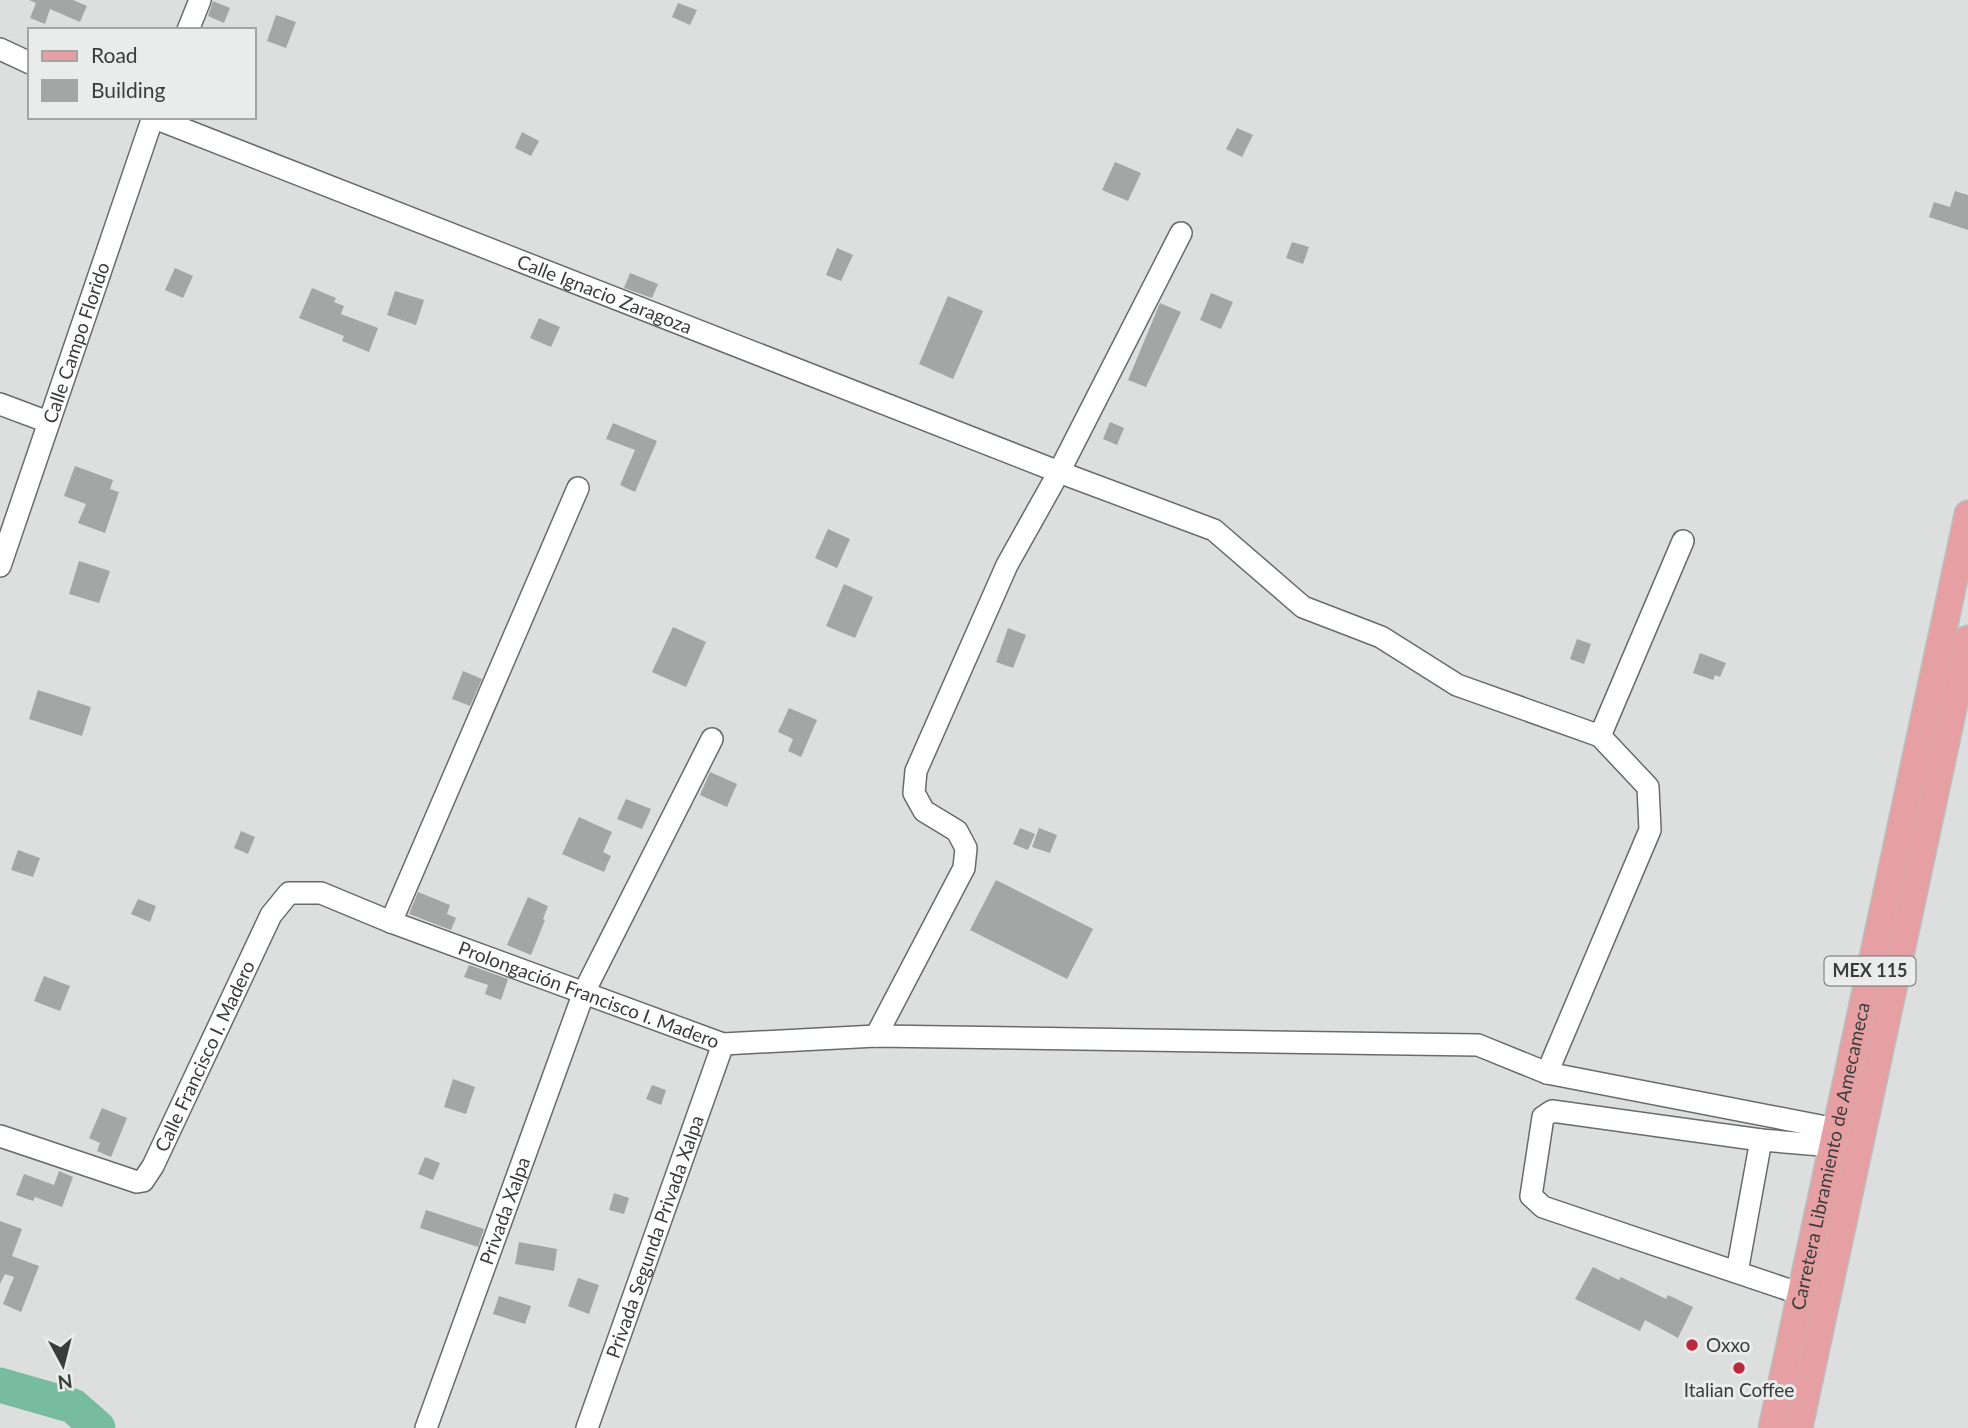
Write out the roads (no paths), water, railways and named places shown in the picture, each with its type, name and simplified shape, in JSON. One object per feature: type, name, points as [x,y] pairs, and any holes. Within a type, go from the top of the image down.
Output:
[{"type":"main road","name":"Carretera Libramiento de Amecameca","points":[[1772,1428],[1968,514]]},
{"type":"main road","name":"Carretera Libramiento de Amecameca","points":[[1799,1428],[1968,639]]},
{"type":"street","points":[[189,28],[200,0]]},
{"type":"street","points":[[0,49],[28,62]]},
{"type":"street","name":"Calle Campo Florido","points":[[0,566],[151,119]]},
{"type":"street","name":"Calle Ignacio Zaragoza","points":[[157,119],[1059,472],[1214,530],[1303,607],[1381,637],[1457,685],[1600,736]]},
{"type":"street","points":[[876,1036],[964,868],[966,848],[957,831],[924,811],[914,793],[916,771],[1007,565],[1059,472],[1181,233]]},
{"type":"street","points":[[0,404],[48,422]]},
{"type":"street","points":[[391,922],[578,488]]},
{"type":"street","points":[[1547,1073],[1650,830],[1648,787],[1600,736],[1683,541]]},
{"type":"street","name":"Privada Xalpa","points":[[426,1428],[584,992],[712,739]]},
{"type":"street","name":"Calle Francisco I. Madero","points":[[0,1136],[137,1182],[143,1181],[153,1166],[271,915],[289,893],[321,893],[391,922]]},
{"type":"street","name":"Prolongación Francisco I. Madero","points":[[391,922],[723,1044],[876,1036],[1478,1045],[1547,1073],[1834,1137]]},
{"type":"street","name":"Privada Segunda Privada Xalpa","points":[[587,1428],[723,1044]]},
{"type":"street","points":[[1801,1294],[1543,1207],[1531,1196],[1543,1117],[1552,1111],[1761,1139],[1834,1137]]},
{"type":"street","points":[[1737,1272],[1761,1139]]},
{"type":"waterway","points":[[0,1385],[73,1406],[98,1428]]},
{"type":"place","name":"Oxxo","points":[[1692,1345]]},
{"type":"place","name":"Italian Coffee","points":[[1739,1368]]}]
